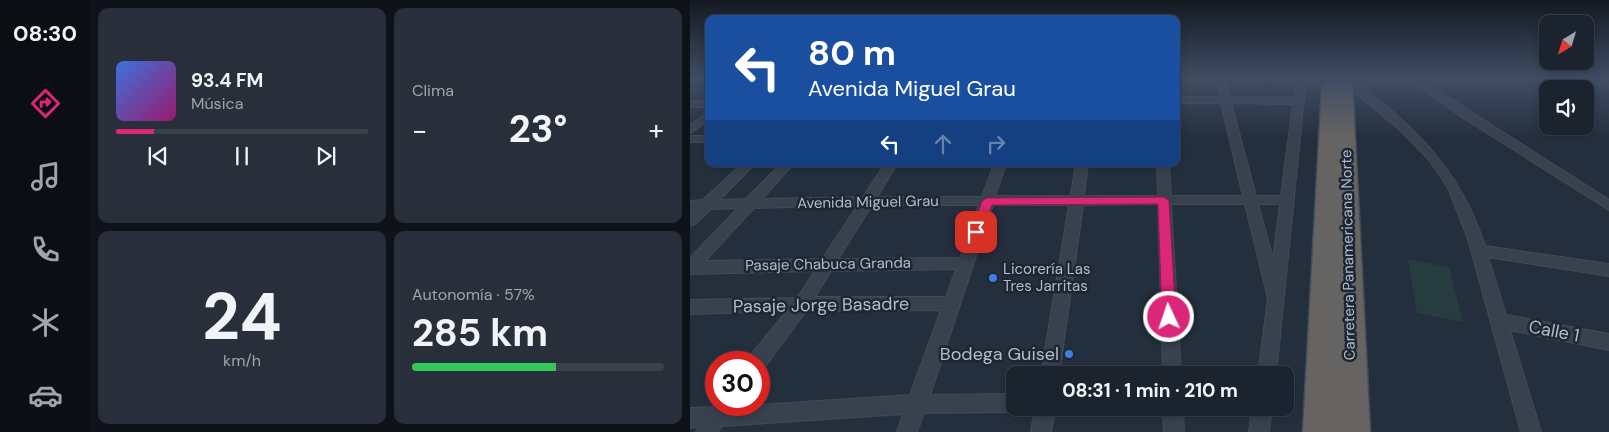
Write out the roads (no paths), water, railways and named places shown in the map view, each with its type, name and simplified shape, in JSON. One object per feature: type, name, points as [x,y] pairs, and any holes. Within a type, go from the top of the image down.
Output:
[{"type":"highway","name":"Carretera Panamericana Norte","points":[[1319,426],[1338,98]]},
{"type":"highway","name":"Carretera Panamericana Norte","points":[[1340,98],[1355,426]]},
{"type":"street","points":[[1366,98],[1389,115],[1444,171],[1455,188],[1479,250],[1530,432]]},
{"type":"street","points":[[1441,98],[1609,206]]},
{"type":"street","points":[[1180,100],[1299,101],[1277,306],[1268,366]]},
{"type":"street","points":[[1226,100],[1277,306]]},
{"type":"street","points":[[690,104],[705,104]]},
{"type":"street","points":[[690,130],[705,119]]},
{"type":"street","points":[[690,139],[705,139]]},
{"type":"street","points":[[690,221],[746,167]]},
{"type":"street","points":[[690,267],[784,167]]},
{"type":"street","points":[[766,351],[802,304],[889,167]]},
{"type":"street","points":[[906,432],[999,167]]},
{"type":"street","points":[[1051,366],[1082,167]]},
{"type":"street","points":[[1163,167],[1172,366]]},
{"type":"street","name":"Avenida Miguel Grau","points":[[690,206],[867,201],[1287,200]]},
{"type":"street","points":[[1479,250],[1609,270]]},
{"type":"street","name":"Pasaje Chabuca Granda","points":[[690,267],[828,263],[966,263]]},
{"type":"street","name":"Pasaje Jorge Basadre","points":[[690,307],[802,304],[952,304]]},
{"type":"street","name":"Calle 1","points":[[1499,321],[1609,342]]},
{"type":"street","points":[[690,418],[716,418],[916,404],[1006,403]]},
{"type":"street","points":[[1041,432],[1044,416]]},
{"type":"street","points":[[1173,416],[1174,432]]},
{"type":"street","points":[[1259,432],[1261,416]]},
{"type":"place","name":"Licorería Las Tres Jarritas","points":[[993,278]]},
{"type":"place","name":"Bodega Guisel","points":[[1069,354]]}]
